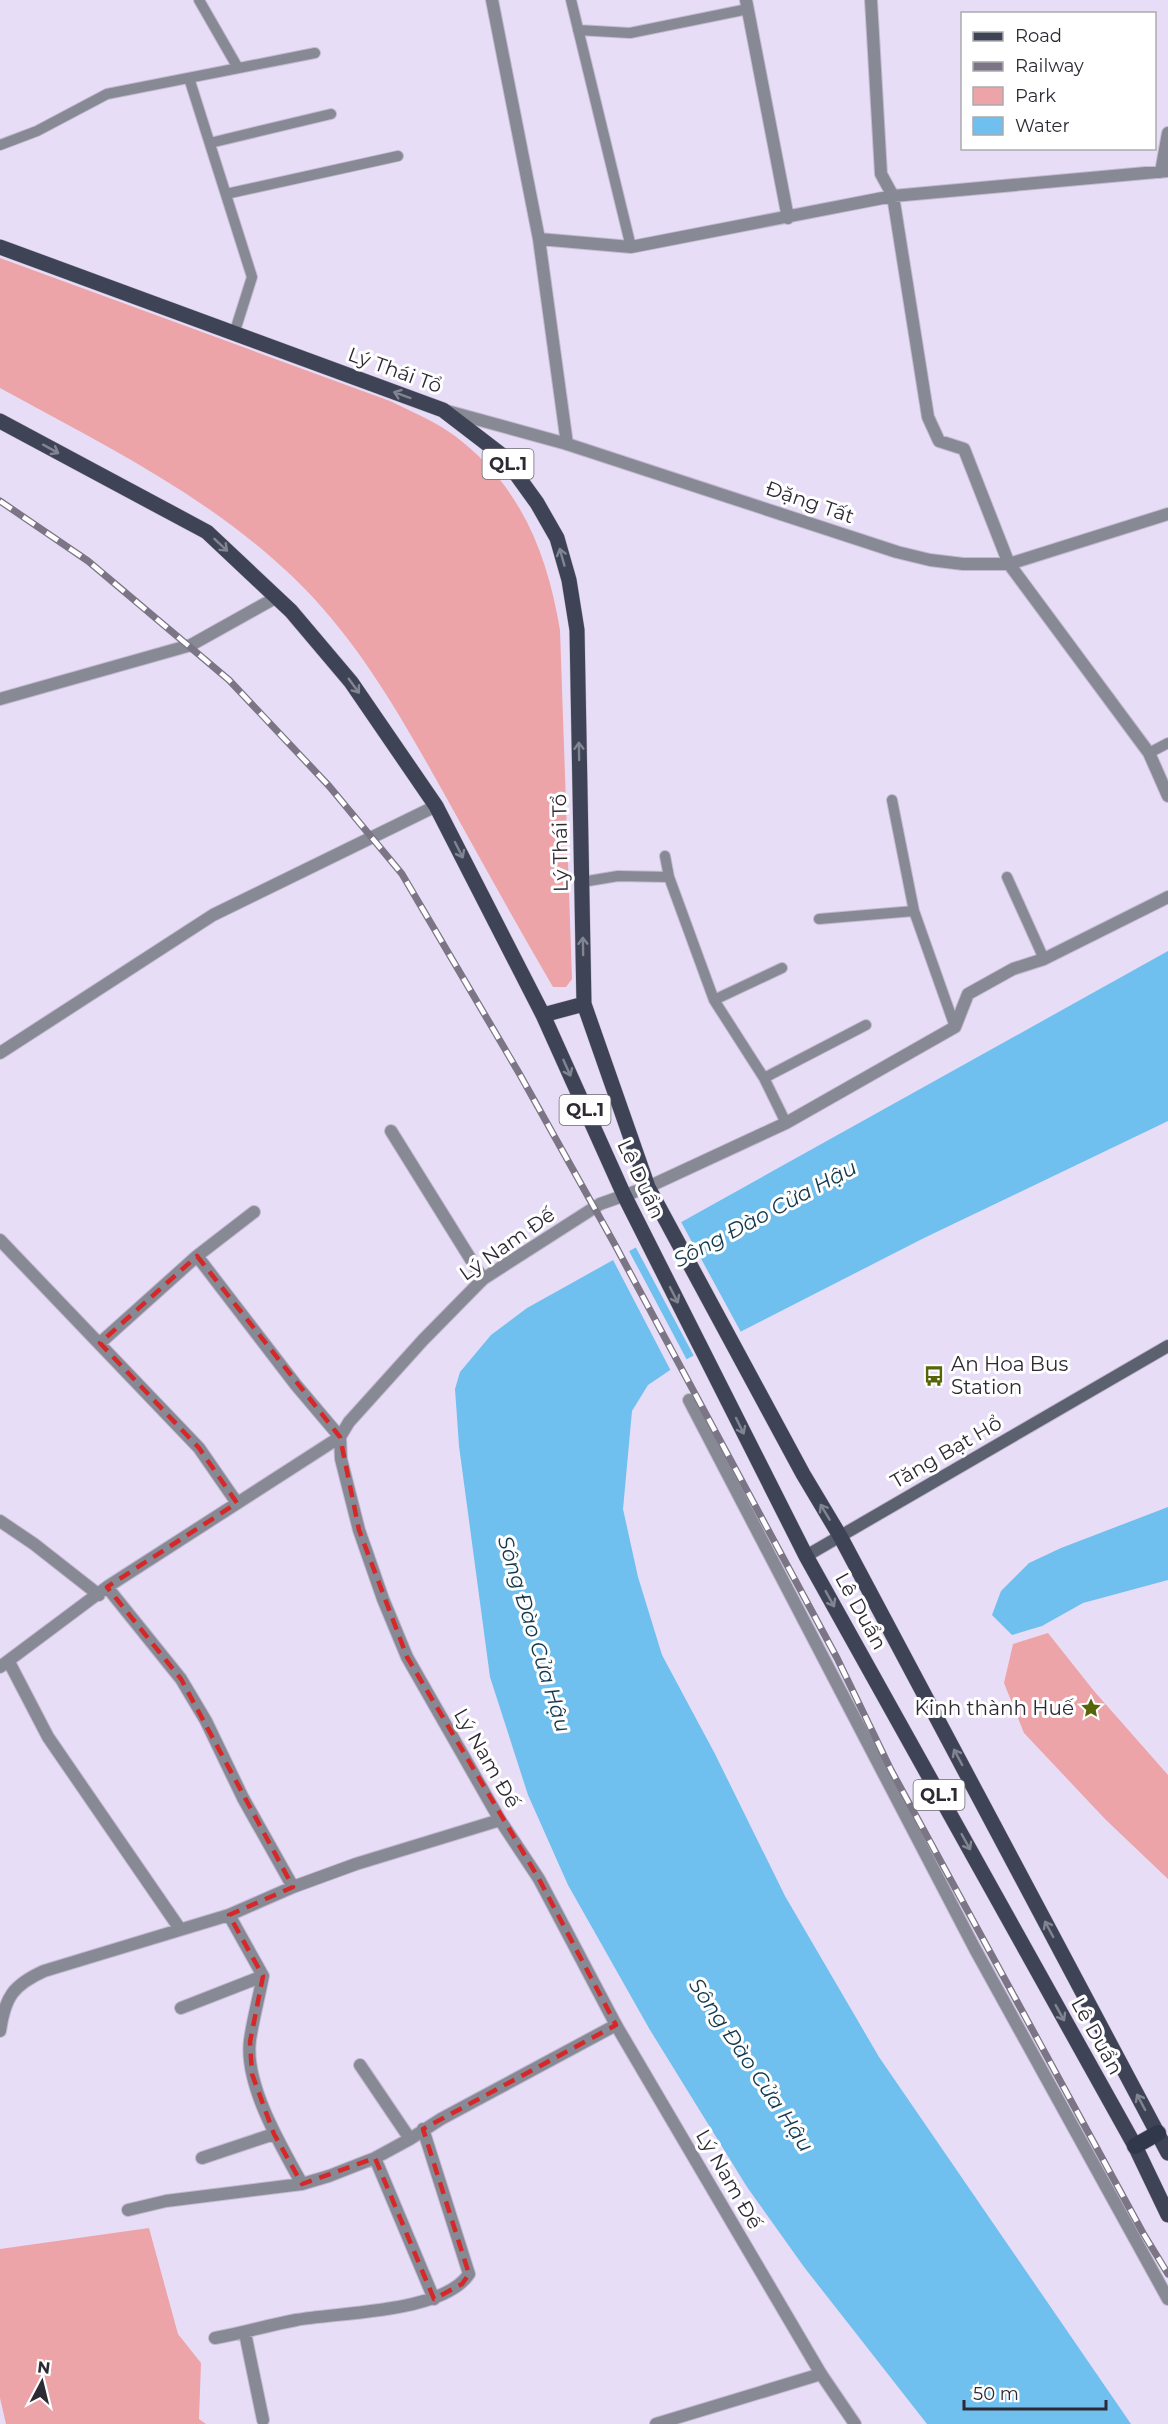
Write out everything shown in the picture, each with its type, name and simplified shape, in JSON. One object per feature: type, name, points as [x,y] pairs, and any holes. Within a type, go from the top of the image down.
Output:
[{"type":"highway","points":[[1135,2146],[1158,2133]]},
{"type":"main road","name":"Lý Thái Tổ","points":[[0,247],[443,410],[503,456],[537,502],[557,538],[569,580],[576,630],[584,1004]]},
{"type":"main road","name":"QL.1","points":[[0,421],[207,532],[277,597],[351,682],[436,806],[543,1015]]},
{"type":"main road","points":[[543,1015],[584,1004]]},
{"type":"main road","name":"Lê Duẩn","points":[[584,1004],[651,1193],[803,1474],[840,1536],[1168,2153]]},
{"type":"main road","name":"Lê Duẩn","points":[[543,1015],[626,1200],[806,1556],[1135,2146],[1168,2215]]},
{"type":"main road","name":"Tăng Bạt Hổ","points":[[806,1556],[1168,1346]]},
{"type":"street","points":[[492,0],[539,238],[567,444]]},
{"type":"street","points":[[871,0],[881,174],[893,196],[927,417],[939,441],[964,449],[1009,564],[1149,753],[1168,796]]},
{"type":"street","points":[[747,5],[788,218]]},
{"type":"street","points":[[539,238],[631,247],[893,196],[1165,171],[1168,133]]},
{"type":"street","name":"Đặng Tất","points":[[443,410],[567,444],[897,552],[930,560],[963,564],[1009,564],[1168,514]]},
{"type":"street","points":[[0,699],[191,645],[277,597]]},
{"type":"street","points":[[0,1053],[213,915],[436,806]]},
{"type":"street","points":[[955,1028],[968,994],[1013,969],[1044,958],[1168,897]]},
{"type":"street","name":"Lý Nam Đế","points":[[855,2424],[821,2374],[616,2025],[539,1879],[500,1820],[407,1657],[382,1599],[359,1530],[341,1459],[340,1437],[349,1422],[423,1340],[483,1279],[594,1208],[651,1193],[786,1123],[955,1028]]},
{"type":"street","points":[[392,1131],[483,1279]]},
{"type":"street","points":[[100,1343],[197,1256],[254,1212]]},
{"type":"street","points":[[0,1240],[200,1448],[237,1503]]},
{"type":"street","points":[[180,1929],[48,1737],[5,1665],[103,1591],[340,1437],[296,1385],[197,1256]]},
{"type":"street","points":[[689,1400],[981,1959],[1168,2299]]},
{"type":"street","points":[[0,1521],[103,1591],[181,1679],[206,1720],[243,1798],[293,1887]]},
{"type":"street","points":[[0,2031],[5,2003],[14,1990],[27,1979],[44,1971],[229,1915],[293,1887],[356,1864],[500,1820]]},
{"type":"street","points":[[229,1915],[263,1976],[250,2042],[252,2074],[274,2134],[302,2184]]},
{"type":"street","points":[[182,2008],[263,1976]]},
{"type":"street","points":[[128,2210],[166,2201],[302,2184],[375,2158],[616,2025]]},
{"type":"street","points":[[360,2065],[410,2139]]},
{"type":"street","points":[[216,2338],[297,2320],[369,2311],[434,2299],[462,2284],[468,2274],[423,2130]]},
{"type":"street","points":[[202,2158],[274,2134]]},
{"type":"street","points":[[375,2158],[434,2299]]},
{"type":"street","points":[[245,2332],[263,2420]]},
{"type":"street","points":[[656,2424],[821,2374]]},
{"type":"lane","points":[[199,0],[238,68]]},
{"type":"lane","points":[[571,0],[631,247]]},
{"type":"lane","points":[[578,30],[630,33],[747,5]]},
{"type":"lane","points":[[0,145],[36,131],[107,94],[315,53]]},
{"type":"lane","points":[[189,78],[252,277],[234,334]]},
{"type":"lane","points":[[210,143],[331,114]]},
{"type":"lane","points":[[226,195],[398,156]]},
{"type":"lane","points":[[1149,753],[1168,742]]},
{"type":"lane","points":[[892,800],[914,911],[955,1028]]},
{"type":"lane","points":[[665,856],[669,877],[714,1000],[764,1078],[786,1123]]},
{"type":"lane","points":[[582,882],[618,876],[669,877]]},
{"type":"lane","points":[[1007,877],[1044,958]]},
{"type":"lane","points":[[819,918],[914,911]]},
{"type":"lane","points":[[714,1000],[782,968]]},
{"type":"lane","points":[[764,1078],[866,1025]]},
{"type":"highlighted area","points":[[197,1256],[340,1437],[359,1530],[407,1657],[539,1879],[616,2025],[423,2129],[469,2274],[462,2284],[434,2299],[375,2158],[302,2184],[274,2134],[252,2074],[250,2042],[263,1976],[229,1915],[293,1887],[181,1679],[107,1587],[237,1503],[199,1448],[100,1343]]},
{"type":"green space","points":[[0,258],[390,401],[455,436],[478,455],[497,476],[527,522],[538,547],[560,630],[572,979],[566,987],[553,987],[398,714],[364,660],[325,610],[270,556],[197,501],[120,454],[0,388]]},
{"type":"green space","points":[[1048,1633],[1094,1691],[1168,1775],[1168,1879],[1105,1819],[1024,1733],[1004,1683],[1013,1644]]},
{"type":"green space","points":[[149,2228],[178,2334],[201,2363],[199,2419],[206,2424],[6,2424],[0,2398],[0,2249]]},
{"type":"water","name":"Sông Đào Cửa Hậu","points":[[1168,951],[1168,1121],[924,1238],[685,1360],[648,1385],[632,1411],[623,1509],[638,1577],[662,1655],[715,1754],[785,1896],[879,2057],[1131,2424],[927,2424],[804,2267],[747,2187],[650,2030],[568,1885],[528,1795],[490,1677],[459,1446],[455,1389],[460,1372],[491,1335],[527,1308]]},
{"type":"water","points":[[1168,1507],[1168,1580],[1083,1603],[1042,1626],[1012,1635],[992,1615],[1001,1591],[1029,1563],[1061,1548]]},
{"type":"pier","points":[[680,1220],[742,1334],[695,1358],[635,1246]]},
{"type":"pier","points":[[628,1249],[688,1362],[672,1373],[612,1258]]},
{"type":"railway","points":[[0,501],[88,561],[229,680],[329,786],[402,874],[519,1073],[614,1243],[837,1658],[891,1770],[1143,2233],[1168,2274]]},
{"type":"place","name":"An Hoa Bus Station","points":[[934,1376]]},
{"type":"place","name":"Kinh thành Huế","points":[[1091,1708]]}]
